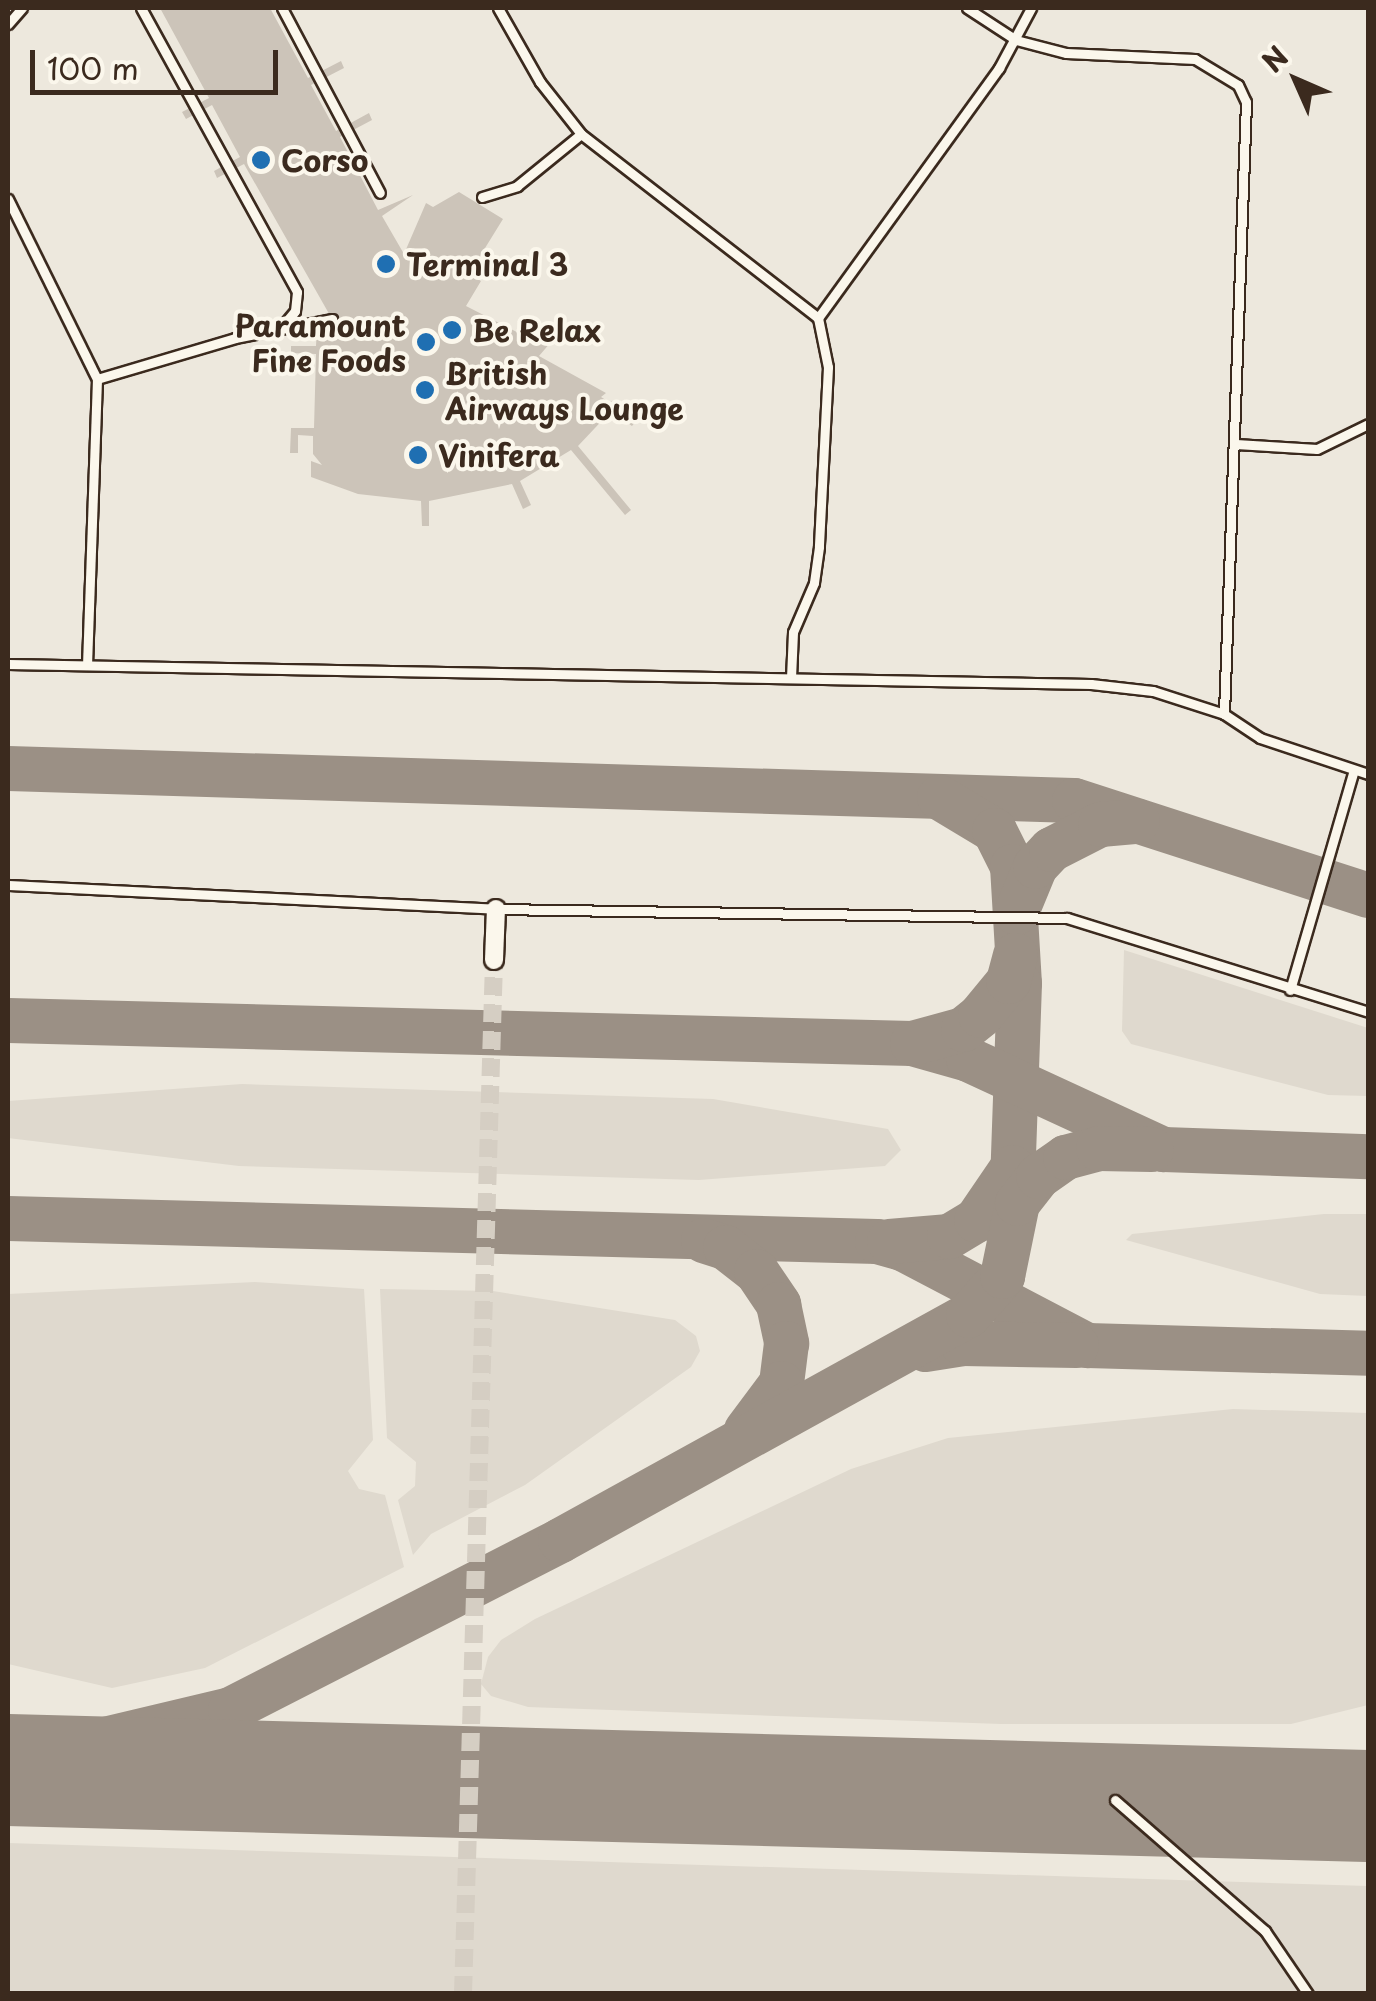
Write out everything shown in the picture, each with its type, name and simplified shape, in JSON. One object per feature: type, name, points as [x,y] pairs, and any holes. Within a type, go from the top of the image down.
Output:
[{"type":"street","points":[[494,960],[496,909]]},
{"type":"lane","points":[[8,24],[22,8]]},
{"type":"lane","points":[[140,8],[297,292],[294,312],[279,330]]},
{"type":"lane","points":[[282,8],[380,192]]},
{"type":"lane","points":[[498,8],[540,82],[581,134],[818,318],[828,367],[819,547],[814,583],[793,632],[791,678]]},
{"type":"lane","points":[[968,8],[1016,40],[1066,53],[1195,59],[1238,85],[1248,124],[1224,714]]},
{"type":"lane","points":[[818,318],[1016,40],[1031,8]]},
{"type":"lane","points":[[482,197],[517,186],[581,134]]},
{"type":"lane","points":[[8,199],[97,379],[86,663]]},
{"type":"lane","points":[[97,379],[332,319]]},
{"type":"lane","points":[[1236,444],[1317,449],[1368,424]]},
{"type":"lane","points":[[8,664],[1091,684],[1153,691],[1224,714],[1260,738],[1368,774]]},
{"type":"lane","points":[[1290,990],[1354,770]]},
{"type":"lane","points":[[8,885],[496,909],[1067,918],[1368,1012]]},
{"type":"lane","points":[[1116,1800],[1264,1931],[1308,1994]]},
{"type":"shaded area","points":[[8,8],[1368,8],[1368,1994],[8,1994]]},
{"type":"shaded area","points":[[1124,950],[1368,1028],[1368,1096],[1328,1095],[1131,1044],[1122,1031]]},
{"type":"shaded area","points":[[242,1084],[713,1099],[888,1129],[901,1150],[885,1166],[699,1180],[239,1166],[8,1138],[8,1101]]},
{"type":"shaded area","points":[[1324,1214],[1368,1214],[1368,1296],[1320,1294],[1126,1240],[1132,1234]]},
{"type":"shaded area","points":[[255,1282],[364,1289],[373,1440],[348,1471],[359,1489],[385,1495],[404,1567],[205,1668],[112,1688],[8,1664],[8,1294]]},
{"type":"shaded area","points":[[380,1289],[493,1291],[675,1320],[696,1336],[700,1351],[691,1367],[525,1485],[431,1534],[413,1555],[398,1500],[415,1486],[416,1462],[387,1438]]},
{"type":"shaded area","points":[[1233,1409],[1368,1413],[1368,1705],[1291,1724],[1001,1724],[528,1707],[491,1696],[481,1684],[488,1657],[501,1640],[535,1619],[851,1469],[948,1438]]},
{"type":"shaded area","points":[[8,1843],[1368,1886],[1368,1993],[8,1994]]},
{"type":"building","name":"Terminal 3","points":[[160,8],[270,8],[308,78],[341,61],[344,68],[311,85],[336,131],[369,113],[372,120],[340,137],[378,210],[413,195],[382,216],[404,254],[426,203],[433,207],[459,192],[503,219],[469,274],[481,281],[466,306],[540,344],[551,342],[539,356],[606,393],[601,397],[609,402],[620,400],[615,406],[636,421],[632,426],[611,411],[578,446],[631,510],[625,515],[571,450],[520,481],[531,505],[523,509],[512,484],[429,501],[429,526],[422,526],[421,501],[358,494],[311,477],[311,461],[322,465],[313,454],[313,436],[298,435],[298,453],[290,453],[291,428],[314,428],[316,354],[291,353],[291,346],[316,346],[317,327],[332,319],[244,164],[217,178],[214,171],[240,157],[212,105],[186,119],[182,112],[209,98]]},
{"type":"taxiway","points":[[8,768],[1074,800],[1368,895]]},
{"type":"taxiway","points":[[939,797],[994,830],[1012,866],[1019,983],[1011,1216]]},
{"type":"taxiway","points":[[1016,912],[1035,866],[1051,849],[1100,824],[1137,821]]},
{"type":"taxiway","points":[[912,1043],[963,1029],[980,1015],[1008,981],[1015,955]]},
{"type":"taxiway","points":[[8,1020],[912,1043],[968,1059],[1163,1149],[1368,1156]]},
{"type":"taxiway","points":[[8,1762],[230,1709],[560,1540],[968,1315],[1002,1276],[1017,1203],[1038,1176],[1065,1157],[1098,1148],[1151,1149]]},
{"type":"taxiway","points":[[889,1241],[949,1236],[976,1220],[1012,1167]]},
{"type":"taxiway","points":[[8,1218],[877,1241],[902,1248],[1087,1345],[1368,1353]]},
{"type":"taxiway","points":[[703,1240],[725,1247],[756,1271],[778,1304],[786,1343],[781,1383],[746,1430]]},
{"type":"taxiway","points":[[925,1349],[962,1343],[1076,1345]]},
{"type":"taxiway","points":[[92,1752],[172,1765],[457,1782]]},
{"type":"taxiway","points":[[1284,1804],[1368,1791]]},
{"type":"runway","points":[[8,1770],[1368,1806]]},
{"type":"tunnel","points":[[463,1994],[494,960]]},
{"type":"place","name":"Corso","points":[[261,160]]},
{"type":"place","name":"Terminal 3","points":[[386,264]]},
{"type":"place","name":"Be Relax","points":[[452,330]]},
{"type":"place","name":"Paramount Fine Foods","points":[[426,342]]},
{"type":"place","name":"British Airways Lounge","points":[[425,390]]},
{"type":"place","name":"Vinifera","points":[[418,455]]}]
